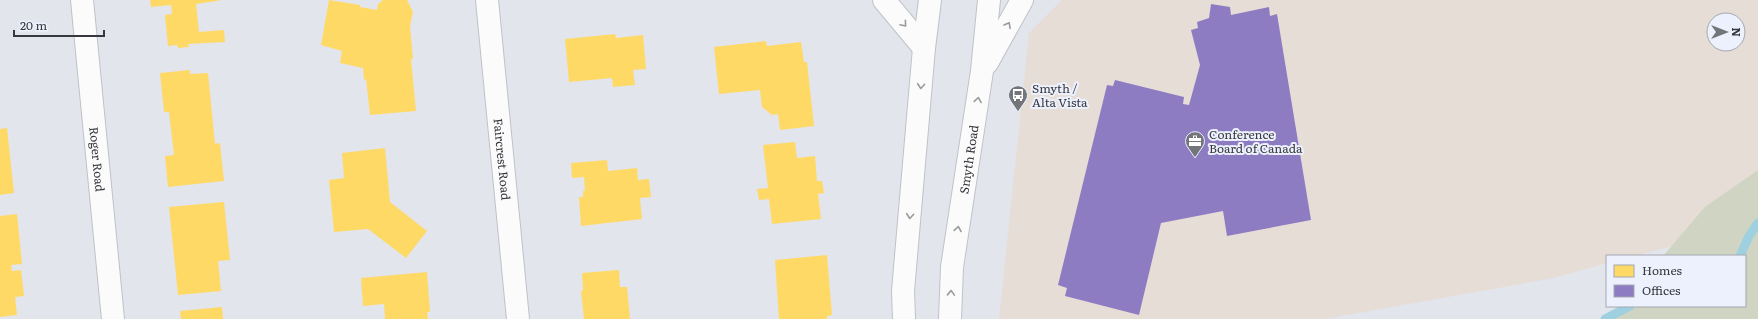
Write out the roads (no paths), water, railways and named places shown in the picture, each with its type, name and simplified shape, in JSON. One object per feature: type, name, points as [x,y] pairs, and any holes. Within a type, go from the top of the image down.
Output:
[{"type":"main road","name":"Roger Road","points":[[82,0],[113,319]]},
{"type":"main road","name":"Faircrest Road","points":[[487,0],[518,319]]},
{"type":"main road","points":[[884,0],[924,48]]},
{"type":"main road","points":[[904,319],[903,290],[924,48],[930,0]]},
{"type":"main road","name":"Smyth Road","points":[[950,319],[952,267],[982,71],[989,0]]},
{"type":"main road","points":[[982,71],[1022,0]]},
{"type":"waterway","points":[[1740,255],[1749,236],[1758,223]]},
{"type":"waterway","points":[[1605,319],[1628,307]]},
{"type":"place","name":"Smyth / Alta Vista","points":[[1018,112]]},
{"type":"place","name":"Conference Board of Canada","points":[[1195,158]]}]
